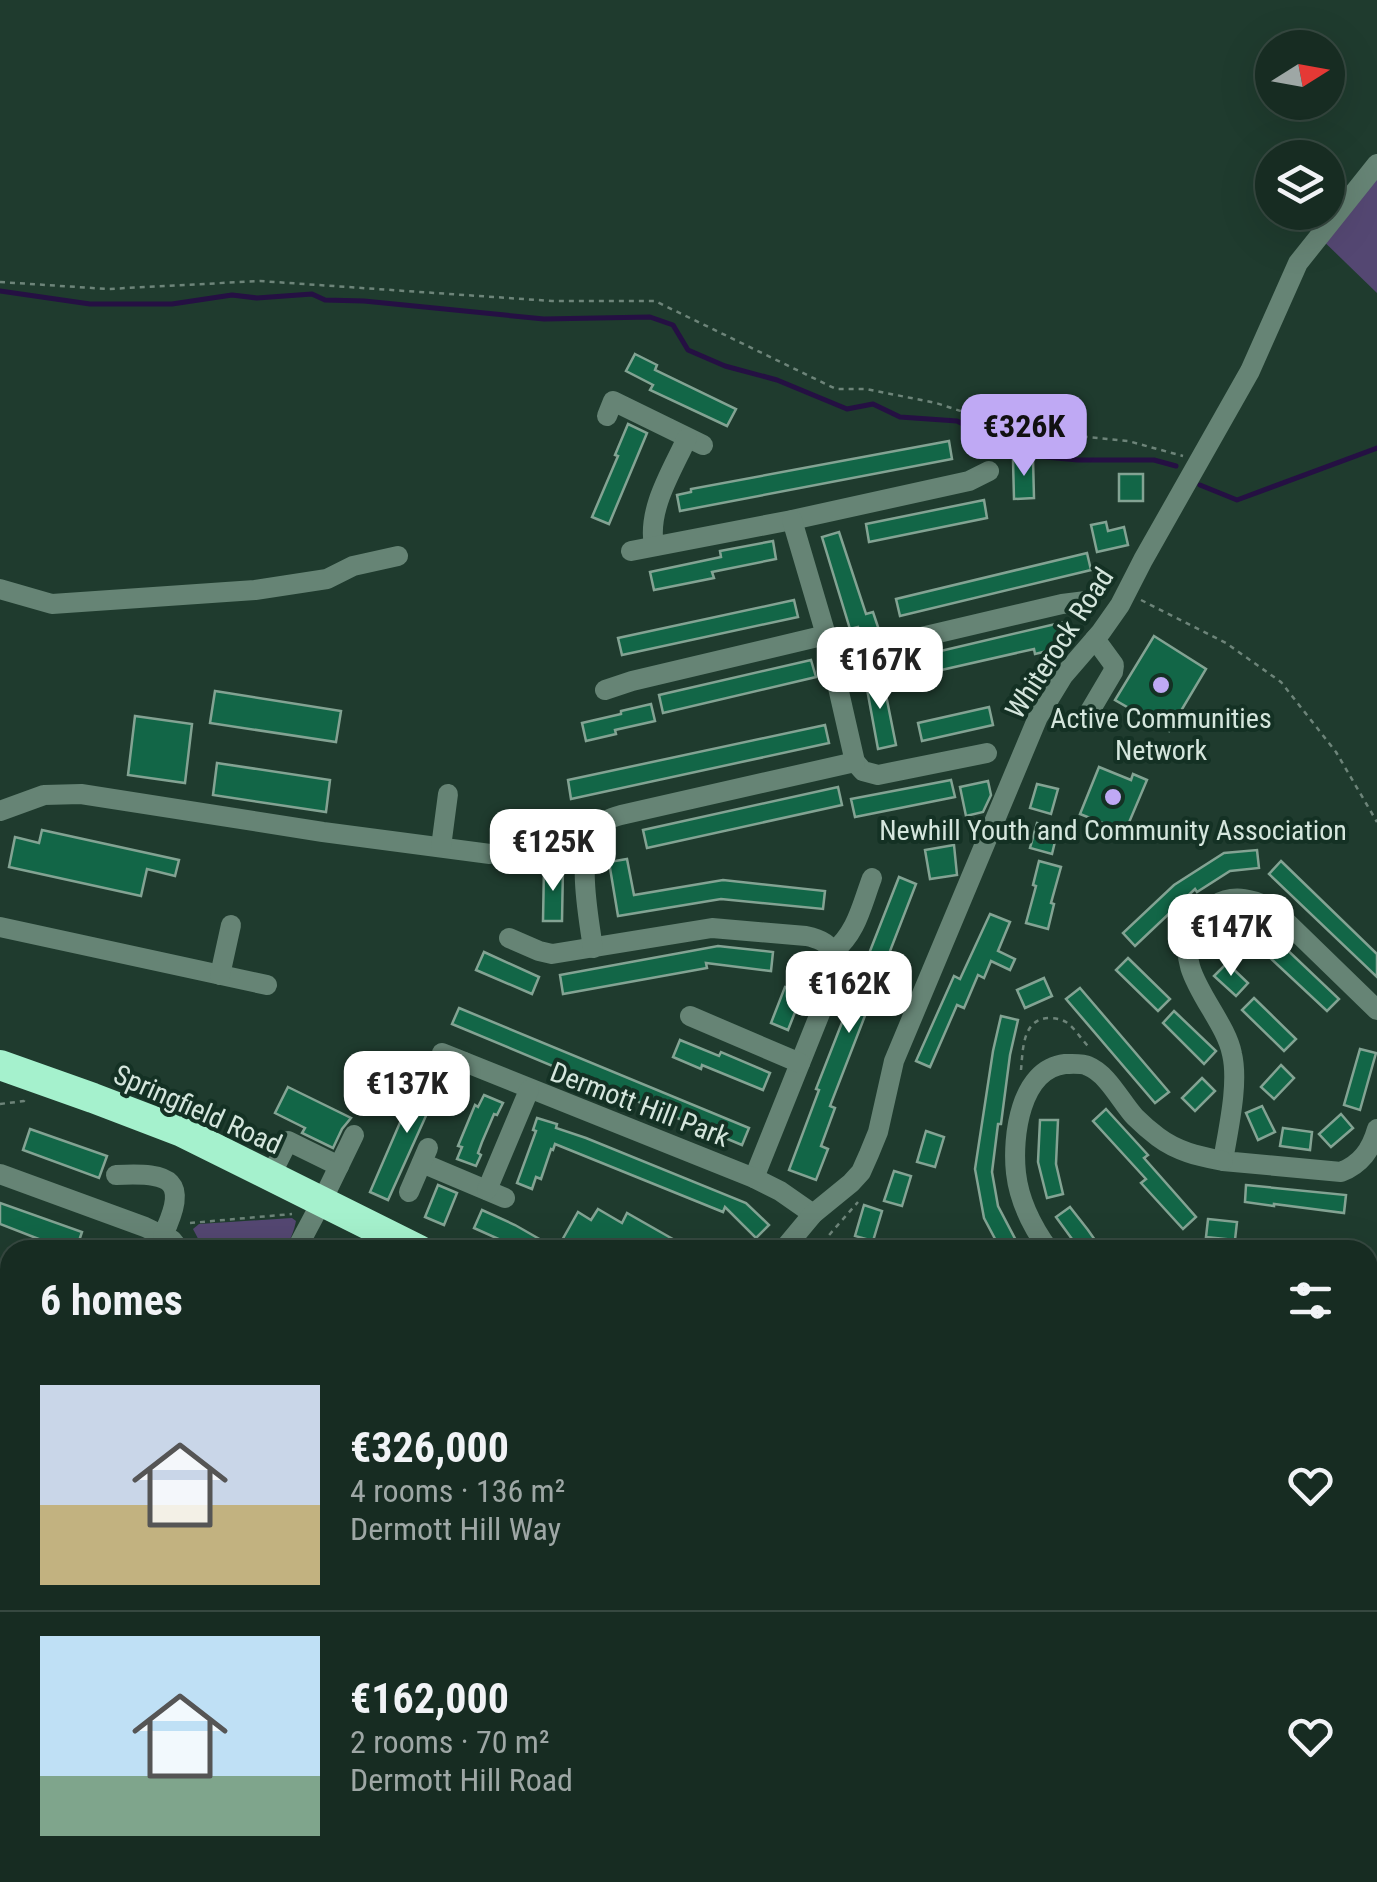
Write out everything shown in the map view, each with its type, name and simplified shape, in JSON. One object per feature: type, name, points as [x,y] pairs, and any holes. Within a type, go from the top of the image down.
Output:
[{"type":"highway","name":"Springfield Road","points":[[0,1065],[182,1132],[398,1240]]},
{"type":"street","name":"Whiterock Road","points":[[792,1240],[813,1214],[851,1184],[887,1135],[894,1061],[1038,717],[1126,593],[1250,370],[1298,263],[1377,164]]},
{"type":"street","points":[[607,416],[613,401],[695,442],[656,508],[652,524],[654,546]]},
{"type":"street","points":[[631,551],[792,520],[969,480],[988,471]]},
{"type":"street","points":[[792,520],[832,658],[855,762],[863,770],[878,775],[987,753]]},
{"type":"street","points":[[0,589],[52,604],[255,590],[327,579],[353,566],[398,556]]},
{"type":"street","points":[[832,658],[1062,604],[1086,602]]},
{"type":"street","points":[[605,690],[632,680],[826,635]]},
{"type":"street","points":[[1086,716],[1114,672],[1114,665],[1095,639]]},
{"type":"street","points":[[593,948],[585,888],[586,862],[590,837],[599,825],[621,815],[855,762]]},
{"type":"street","points":[[0,811],[44,795],[81,794],[490,854]]},
{"type":"street","points":[[441,847],[448,794]]},
{"type":"street","points":[[833,952],[848,939],[872,878]]},
{"type":"street","points":[[1222,1162],[1234,1078],[1233,1056],[1226,1033],[1191,971],[1186,952],[1189,936],[1205,911],[1220,901],[1236,898],[1256,900],[1273,909],[1377,1010]]},
{"type":"street","points":[[220,975],[230,926]]},
{"type":"street","points":[[0,927],[267,985]]},
{"type":"street","points":[[510,938],[546,953],[724,927],[825,942],[833,952],[836,970],[754,1178]]},
{"type":"street","points":[[690,1016],[800,1063]]},
{"type":"street","name":"Dermott Hill Park","points":[[442,1053],[754,1178],[813,1214]]},
{"type":"street","points":[[455,1084],[464,1062]]},
{"type":"street","points":[[1043,1240],[1024,1207],[1016,1174],[1016,1136],[1024,1102],[1037,1078],[1054,1066],[1088,1066],[1159,1138],[1176,1149],[1222,1162],[1341,1172],[1363,1158],[1377,1130]]},
{"type":"street","points":[[409,1192],[425,1155],[496,1194],[528,1090]]},
{"type":"street","points":[[301,1240],[354,1134]]},
{"type":"street","points":[[270,1176],[288,1141],[340,1166]]},
{"type":"street","points":[[0,1174],[167,1240]]},
{"type":"street","points":[[116,1175],[143,1174],[168,1180],[175,1189],[172,1240]]},
{"type":"path","points":[[0,282],[108,289],[260,282],[552,301],[655,301],[836,389],[866,388],[936,404],[1019,430],[1128,441],[1173,451],[1198,462]]},
{"type":"path","points":[[1126,593],[1226,642],[1281,682],[1336,752],[1377,822]]},
{"type":"path","points":[[173,1240],[180,1224],[292,1214],[321,1203]]},
{"type":"shaded area","points":[[1377,157],[1377,293],[1312,230],[1345,230],[1345,193]]},
{"type":"shaded area","points":[[292,1218],[296,1221],[290,1240],[199,1240],[193,1229],[199,1224]]},
{"type":"building","points":[[635,354],[657,365],[655,370],[736,409],[727,426],[650,390],[653,385],[626,371]]},
{"type":"building","points":[[628,424],[647,433],[609,524],[592,517]]},
{"type":"building","points":[[949,441],[952,459],[680,511],[677,495],[691,489]]},
{"type":"building","points":[[1033,459],[1034,498],[1014,499],[1013,460]]},
{"type":"building","points":[[1119,474],[1143,474],[1143,501],[1119,501]]},
{"type":"building","points":[[984,500],[987,518],[869,542],[866,524]]},
{"type":"building","points":[[1106,522],[1108,531],[1124,527],[1128,545],[1097,552],[1091,525]]},
{"type":"building","points":[[839,532],[866,614],[873,612],[879,630],[861,636],[858,627],[850,629],[822,537]]},
{"type":"building","points":[[773,541],[776,559],[712,572],[714,578],[654,590],[650,572],[721,557],[720,551]]},
{"type":"building","points":[[1087,553],[1091,570],[900,616],[896,599]]},
{"type":"building","points":[[794,600],[798,617],[622,655],[618,638]]},
{"type":"building","points":[[1064,622],[1068,640],[1062,642],[1064,647],[1035,654],[1034,649],[915,676],[911,658]]},
{"type":"building","name":"Active Communities Network","points":[[1154,636],[1206,669],[1169,731],[1115,700]]},
{"type":"building","points":[[811,660],[816,677],[663,713],[659,695]]},
{"type":"building","points":[[882,675],[896,745],[878,749],[865,678]]},
{"type":"building","points":[[215,691],[341,711],[336,742],[210,723]]},
{"type":"building","points":[[651,704],[655,721],[586,741],[582,723]]},
{"type":"building","points":[[989,707],[993,725],[922,741],[918,723]]},
{"type":"building","points":[[135,716],[192,724],[185,783],[128,775]]},
{"type":"building","points":[[825,725],[829,743],[571,799],[568,780]]},
{"type":"building","points":[[217,763],[330,780],[326,812],[213,795]]},
{"type":"building","name":"Newhill Youth and Community Association","points":[[1099,767],[1131,780],[1133,774],[1147,780],[1125,832],[1080,814]]},
{"type":"building","points":[[951,780],[955,797],[855,817],[851,799]]},
{"type":"building","points":[[988,781],[991,795],[983,812],[966,816],[960,787]]},
{"type":"building","points":[[1037,784],[1058,789],[1051,814],[1030,808]]},
{"type":"building","points":[[838,787],[842,805],[647,848],[643,830]]},
{"type":"building","points":[[1037,823],[1058,829],[1052,854],[1030,848]]},
{"type":"building","points":[[42,830],[179,860],[175,876],[147,869],[141,896],[9,867],[15,837],[39,843]]},
{"type":"building","points":[[954,845],[957,875],[930,879],[925,850]]},
{"type":"building","points":[[1257,850],[1259,868],[1230,871],[1197,892],[1195,889],[1135,946],[1123,933],[1174,885],[1224,853]]},
{"type":"building","points":[[627,859],[634,895],[723,880],[825,891],[823,909],[721,899],[618,916],[609,862]]},
{"type":"building","points":[[1039,861],[1061,867],[1048,929],[1026,923]]},
{"type":"building","points":[[1281,861],[1377,954],[1377,977],[1269,874]]},
{"type":"building","points":[[544,867],[563,867],[562,921],[543,921]]},
{"type":"building","points":[[899,877],[916,884],[830,1106],[835,1108],[821,1146],[828,1149],[816,1180],[789,1170],[819,1090],[816,1089]]},
{"type":"building","points":[[990,914],[1010,922],[998,951],[1015,959],[1010,970],[991,961],[984,978],[978,975],[964,1008],[957,1005],[930,1067],[916,1061],[954,976],[960,979]]},
{"type":"building","points":[[1228,919],[1241,932],[1220,953],[1207,940]]},
{"type":"building","points":[[1262,926],[1339,999],[1327,1011],[1250,939]]},
{"type":"building","points":[[718,946],[773,952],[771,971],[706,963],[707,968],[563,994],[560,975]]},
{"type":"building","points":[[484,952],[539,977],[532,994],[476,970]]},
{"type":"building","points":[[1128,958],[1170,999],[1158,1011],[1116,970]]},
{"type":"building","points":[[1227,963],[1248,983],[1236,996],[1214,976]]},
{"type":"building","points":[[1044,978],[1052,996],[1025,1008],[1017,990]]},
{"type":"building","points":[[785,987],[800,992],[788,1030],[771,1023]]},
{"type":"building","points":[[1080,988],[1169,1092],[1155,1103],[1066,999]]},
{"type":"building","points":[[1254,998],[1296,1039],[1284,1051],[1242,1010]]},
{"type":"building","points":[[459,1008],[749,1128],[742,1145],[452,1024]]},
{"type":"building","points":[[1174,1011],[1216,1051],[1204,1064],[1163,1023]]},
{"type":"building","points":[[1001,1016],[1018,1020],[992,1172],[998,1206],[1016,1240],[996,1240],[984,1218],[975,1169]]},
{"type":"building","points":[[680,1040],[770,1073],[763,1090],[673,1057]]},
{"type":"building","points":[[1360,1049],[1376,1053],[1360,1110],[1344,1105]]},
{"type":"building","points":[[1281,1065],[1294,1078],[1274,1099],[1261,1087]]},
{"type":"building","points":[[1202,1078],[1215,1091],[1195,1111],[1182,1098]]},
{"type":"building","points":[[418,1081],[450,1097],[442,1114],[429,1109],[388,1200],[370,1192]]},
{"type":"building","points":[[288,1087],[351,1118],[333,1148],[302,1133],[305,1128],[275,1113]]},
{"type":"building","points":[[484,1095],[503,1103],[494,1114],[476,1166],[457,1159],[462,1147],[458,1146],[475,1105],[478,1107]]},
{"type":"building","points":[[1262,1106],[1275,1132],[1258,1140],[1246,1113]]},
{"type":"building","points":[[1106,1109],[1196,1217],[1183,1229],[1141,1183],[1146,1179],[1093,1121]]},
{"type":"building","points":[[1341,1114],[1353,1128],[1331,1147],[1319,1134]]},
{"type":"building","points":[[537,1118],[746,1203],[769,1225],[756,1238],[725,1207],[723,1212],[555,1144],[541,1179],[536,1177],[532,1189],[517,1183]]},
{"type":"building","points":[[1040,1120],[1058,1120],[1056,1164],[1063,1194],[1047,1198],[1038,1162]]},
{"type":"building","points":[[1283,1128],[1312,1132],[1310,1150],[1280,1146]]},
{"type":"building","points":[[30,1129],[107,1156],[99,1178],[23,1150]]},
{"type":"building","points":[[926,1131],[944,1137],[935,1167],[917,1162]]},
{"type":"building","points":[[894,1171],[911,1176],[902,1206],[884,1201]]},
{"type":"building","points":[[438,1185],[457,1193],[444,1225],[425,1217]]},
{"type":"building","points":[[1246,1185],[1346,1195],[1344,1213],[1245,1202]]},
{"type":"building","points":[[0,1203],[82,1232],[79,1240],[41,1240],[0,1224]]},
{"type":"building","points":[[864,1205],[882,1211],[873,1240],[855,1236]]},
{"type":"building","points":[[1070,1207],[1095,1240],[1073,1240],[1056,1217]]},
{"type":"building","points":[[598,1209],[622,1223],[627,1213],[674,1240],[562,1240],[578,1212],[591,1220]]},
{"type":"building","points":[[482,1210],[541,1240],[501,1240],[474,1228]]},
{"type":"building","points":[[1208,1219],[1237,1222],[1235,1240],[1206,1237]]},
{"type":"waterway","points":[[0,291],[90,304],[172,304],[232,295],[257,298],[312,294],[325,300],[544,319],[650,317],[673,325],[688,350],[847,409],[873,404],[900,417],[957,421],[1024,455],[1154,460],[1176,466]]},
{"type":"waterway","points":[[1200,485],[1237,500],[1377,448]]},
{"type":"place","name":"Active Communities Network","points":[[1161,685]]},
{"type":"place","name":"Newhill Youth and Community Association","points":[[1113,797]]}]
